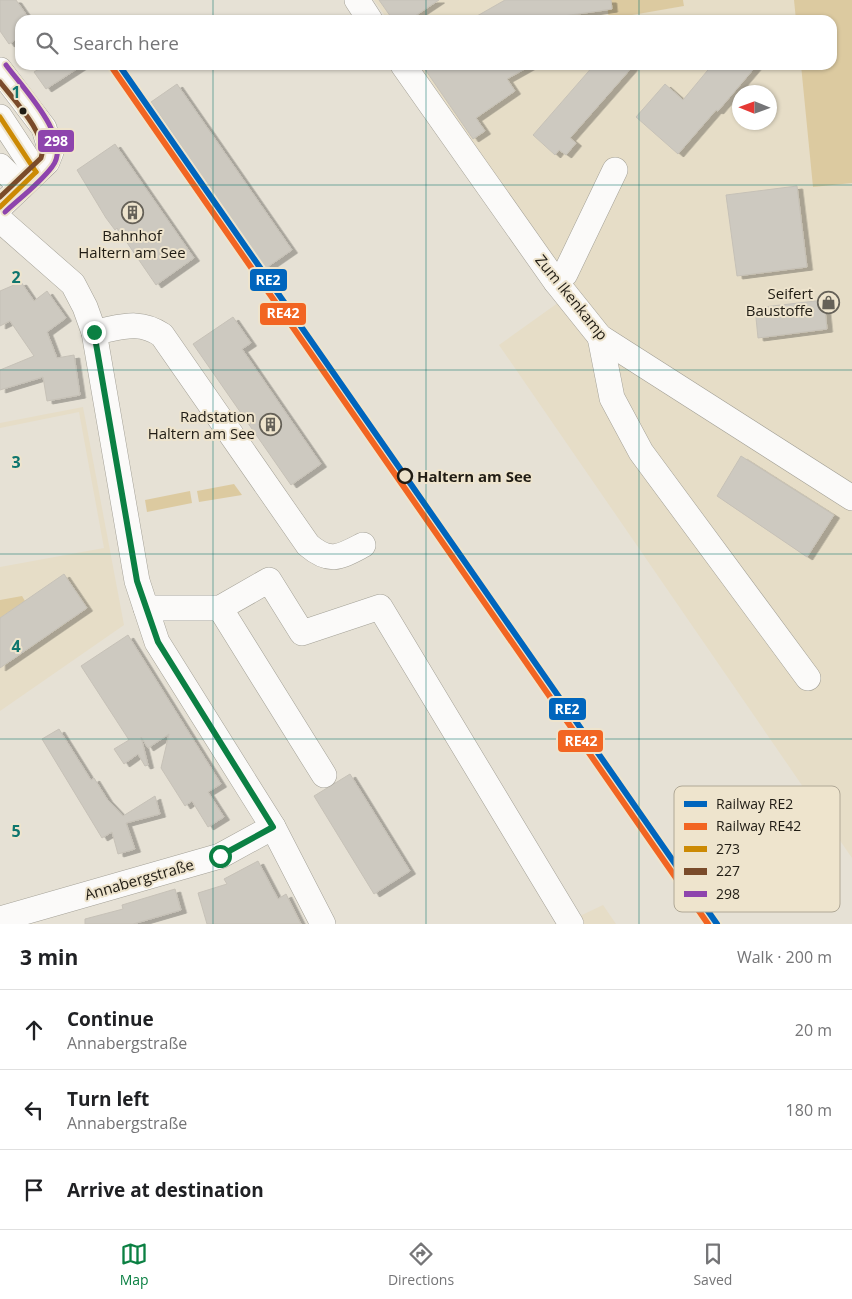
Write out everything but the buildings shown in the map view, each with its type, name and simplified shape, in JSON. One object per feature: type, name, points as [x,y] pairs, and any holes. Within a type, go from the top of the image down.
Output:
[{"type":"street","points":[[357,0],[367,15]]},
{"type":"street","points":[[0,70],[44,128],[51,152],[47,162],[0,206]]},
{"type":"street","name":"Zum Ikenkamp","points":[[407,70],[556,282],[600,337],[852,498]]},
{"type":"street","points":[[0,116],[28,180]]},
{"type":"street","points":[[0,166],[28,180]]},
{"type":"street","points":[[556,282],[565,274],[615,170]]},
{"type":"street","points":[[0,220],[73,284],[85,307],[94,332],[137,581],[158,642],[273,827],[323,924]]},
{"type":"street","points":[[94,332],[137,325],[150,327],[162,335],[308,545],[320,555],[332,558],[363,545]]},
{"type":"street","points":[[600,337],[612,398],[641,452],[808,678]]},
{"type":"street","points":[[146,608],[220,608],[269,580],[302,633],[380,607],[571,924]]},
{"type":"street","points":[[220,608],[324,775]]},
{"type":"street","name":"Annabergstraße","points":[[0,919],[220,856],[273,827]]},
{"type":"shaded area","points":[[374,0],[606,0],[608,15],[384,15]]},
{"type":"shaded area","points":[[606,0],[683,0],[684,6],[632,15],[608,15]]},
{"type":"shaded area","points":[[683,0],[852,0],[852,858],[840,841],[840,786],[802,786],[499,345],[576,290],[422,70],[837,70],[837,15],[628,15],[684,6]]},
{"type":"shaded area","points":[[794,0],[852,0],[852,183],[813,187],[801,70],[837,70],[837,15],[796,15]]},
{"type":"shaded area","points":[[83,407],[124,625],[0,711],[0,567],[104,548],[79,412],[0,428],[0,423]]},
{"type":"shaded area","points":[[234,484],[242,495],[199,502],[197,491]]},
{"type":"shaded area","points":[[190,491],[192,503],[147,512],[145,500]]},
{"type":"shaded area","points":[[22,596],[25,601],[0,618],[0,600]]},
{"type":"shaded area","points":[[603,905],[616,924],[563,924]]},
{"type":"rail line","name":"RE42","points":[[114,70],[674,875]]},
{"type":"rail line","name":"RE2","points":[[122,70],[674,862]]},
{"type":"rail line","name":"RE42","points":[[700,912],[708,924]]},
{"type":"rail line","name":"RE2","points":[[709,912],[717,924]]},
{"type":"transit line","name":"298","points":[[5,212],[47,173],[57,156],[56,143],[43,114],[6,65]]},
{"type":"transit line","name":"227","points":[[0,82],[35,129],[42,149],[41,158],[0,197]]},
{"type":"transit line","name":"273","points":[[0,117],[36,172]]},
{"type":"transit line","name":"273","points":[[0,207],[36,172]]},
{"type":"place","name":"Bahnhof Haltern am See","points":[[132,212]]},
{"type":"place","name":"Seifert Baustoffe","points":[[829,302]]},
{"type":"place","name":"Radstation Haltern am See","points":[[271,425]]},
{"type":"place","name":"Haltern am See","points":[[405,476]]},
{"type":"route","points":[[94,332],[137,581],[158,642],[273,827],[220,856]]}]
